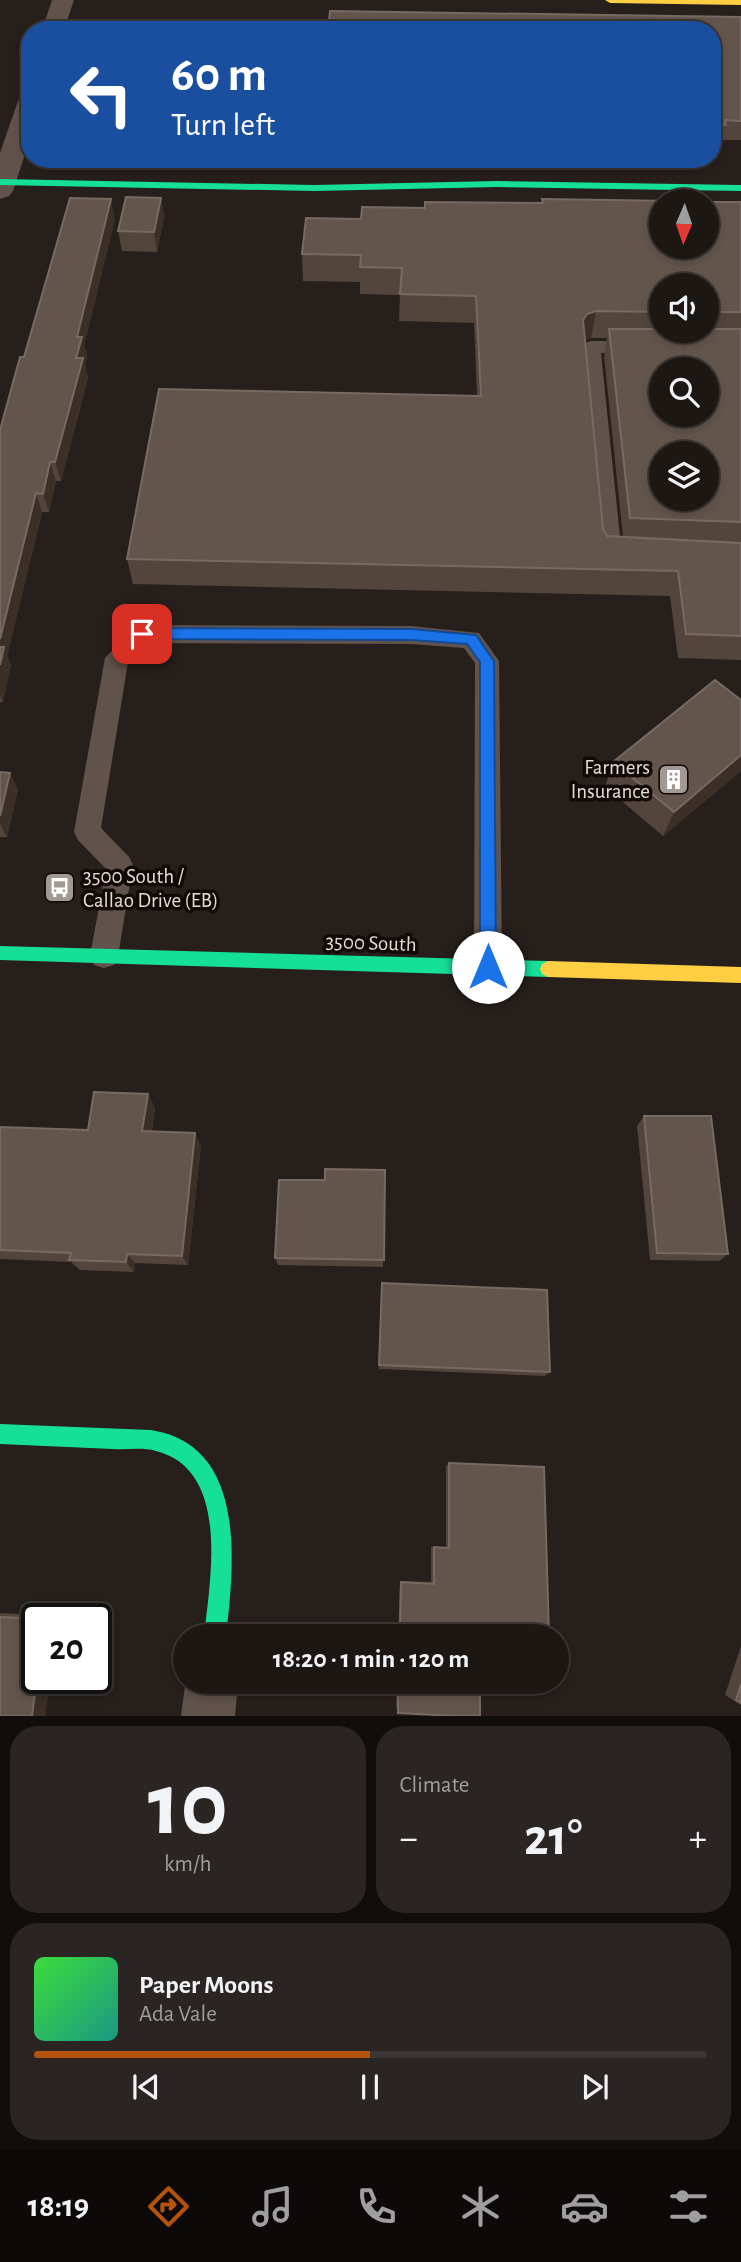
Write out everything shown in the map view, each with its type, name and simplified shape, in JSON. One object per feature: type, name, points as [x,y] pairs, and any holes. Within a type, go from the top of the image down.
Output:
[{"type":"street","points":[[57,21],[63,0]]},
{"type":"street","points":[[610,0],[741,2]]},
{"type":"street","points":[[21,128],[1,185],[314,188],[497,184],[741,188]]},
{"type":"street","name":"3500 South","points":[[0,953],[741,975]]},
{"type":"street","points":[[0,1434],[160,1441],[180,1448],[196,1460],[209,1477],[216,1496],[222,1537],[216,1624]]},
{"type":"street","points":[[208,1716],[210,1694]]},
{"type":"lane","points":[[650,555],[611,554],[591,347],[659,347]]},
{"type":"lane","points":[[104,957],[120,865],[87,832],[117,658],[142,634],[411,635],[471,639],[487,661],[488,967]]},
{"type":"building","points":[[330,11],[741,17],[741,121],[725,120],[726,125],[721,125],[721,21],[329,21]]},
{"type":"building","points":[[126,197],[161,198],[154,232],[118,231]]},
{"type":"building","points":[[70,198],[111,199],[77,337],[82,337],[76,358],[83,358],[55,462],[50,462],[43,494],[36,493],[0,639],[0,430]]},
{"type":"building","points":[[542,199],[649,201],[649,259],[719,259],[719,201],[741,202],[741,312],[719,312],[719,273],[649,273],[649,312],[596,311],[587,314],[583,320],[603,529],[607,536],[741,543],[741,636],[686,634],[678,571],[127,559],[159,389],[481,396],[476,296],[400,294],[402,268],[360,267],[361,255],[302,254],[306,218],[361,219],[362,207],[425,208],[425,202],[543,203]]},
{"type":"building","points":[[609,329],[649,329],[649,343],[719,343],[719,329],[741,329],[741,522],[630,518]]},
{"type":"building","points":[[0,647],[4,647],[0,665]]},
{"type":"building","name":"Farmers Insurance","points":[[715,680],[741,700],[741,755],[674,812],[613,762]]},
{"type":"building","points":[[0,772],[10,773],[0,816]]},
{"type":"building","points":[[94,1092],[148,1094],[142,1131],[195,1133],[182,1256],[127,1254],[126,1262],[69,1260],[71,1253],[0,1250],[0,1127],[88,1130]]},
{"type":"building","points":[[644,1116],[711,1116],[728,1254],[657,1253]]},
{"type":"building","points":[[325,1169],[385,1170],[384,1260],[275,1258],[279,1180],[325,1180]]},
{"type":"building","points":[[382,1283],[547,1290],[550,1372],[379,1365]]},
{"type":"building","points":[[449,1463],[544,1467],[549,1624],[400,1624],[401,1582],[434,1584],[434,1547],[449,1548]]},
{"type":"building","points":[[0,1617],[21,1618],[21,1694],[35,1694],[32,1716],[0,1716]]},
{"type":"building","points":[[741,1684],[741,1703],[736,1700]]},
{"type":"building","points":[[398,1694],[480,1694],[480,1716],[398,1713]]},
{"type":"traffic: fast","points":[[0,182],[314,188],[497,184],[741,188]]},
{"type":"traffic: fast","points":[[0,953],[548,969]]},
{"type":"traffic: fast","points":[[0,1434],[151,1440],[187,1455],[204,1474],[215,1498],[221,1525],[222,1553],[216,1624]]},
{"type":"traffic: slow","points":[[610,0],[741,2]]},
{"type":"traffic: slow","points":[[548,969],[741,975]]},
{"type":"place","name":"Farmers Insurance","points":[[673,779]]},
{"type":"place","name":"3500 South / Callao Drive (EB)","points":[[60,888]]},
{"type":"route","points":[[142,634],[411,635],[471,639],[487,661],[488,967]]}]
